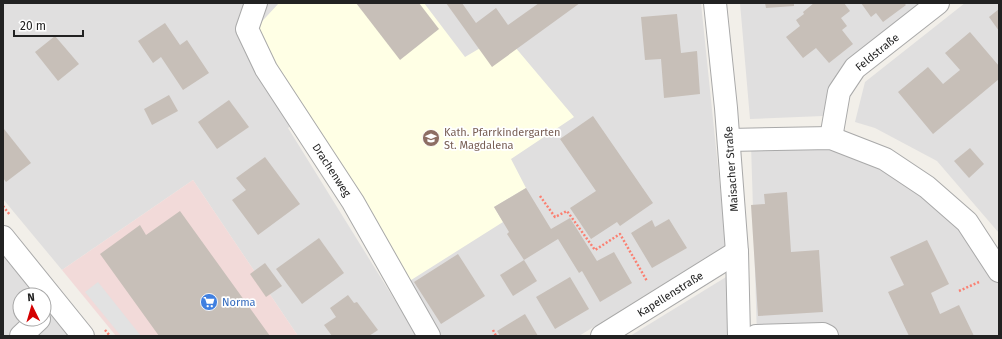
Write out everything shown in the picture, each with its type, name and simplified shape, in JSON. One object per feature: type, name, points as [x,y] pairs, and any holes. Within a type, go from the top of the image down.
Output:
[{"type":"street","name":"Drachenweg","points":[[256,3],[247,28],[266,69],[353,202],[429,336]]},
{"type":"street","name":"Maisacher Straße","points":[[715,3],[729,140],[737,252],[739,336]]},
{"type":"street","name":"Feldstraße","points":[[831,138],[839,92],[855,68],[938,3]]},
{"type":"street","points":[[729,140],[831,138],[885,159],[927,187],[967,222],[999,271]]},
{"type":"street","points":[[3,237],[36,287]]},
{"type":"street","name":"Kapellenstraße","points":[[602,336],[737,252]]},
{"type":"street","points":[[52,311],[83,336]]},
{"type":"street","points":[[21,336],[31,327]]},
{"type":"street","points":[[756,336],[823,334],[827,336]]},
{"type":"path","points":[[540,196],[555,217],[567,211],[595,250],[620,234],[658,302]]},
{"type":"path","points":[[492,330],[496,336]]},
{"type":"shaded area","points":[[3,3],[701,3],[726,245],[579,336],[440,336],[307,114],[288,128],[417,336],[298,336],[193,180],[62,270],[3,199]]},
{"type":"shaded area","name":"Kath. Pfarrkindergarten St. Magdalena","points":[[279,3],[424,3],[465,57],[504,34],[574,117],[511,159],[526,188],[494,207],[503,222],[408,282],[254,30]]},
{"type":"shaded area","points":[[740,3],[925,3],[838,72],[823,116],[750,119]]},
{"type":"shaded area","points":[[965,3],[999,3],[999,233],[937,161],[875,128],[855,122],[865,82]]},
{"type":"shaded area","points":[[826,142],[924,181],[983,255],[999,284],[999,336],[757,336],[751,145]]},
{"type":"shaded area","points":[[193,180],[298,336],[116,336],[62,270]]},
{"type":"shaded area","points":[[3,254],[30,287],[12,287],[12,327],[52,327],[52,315],[69,336],[3,336]]},
{"type":"shaded area","points":[[731,274],[733,336],[630,336]]},
{"type":"shaded area","points":[[98,282],[141,336],[121,336],[85,292]]},
{"type":"building","points":[[356,3],[419,3],[439,29],[400,60]]},
{"type":"building","points":[[446,3],[462,3],[476,23],[496,8],[508,25],[539,3],[580,3],[492,67]]},
{"type":"building","points":[[765,3],[794,3],[794,6],[766,8]]},
{"type":"building","points":[[814,3],[844,3],[850,11],[841,18],[847,26],[842,30],[853,44],[829,63],[816,48],[803,58],[786,37],[800,26],[796,20]]},
{"type":"building","points":[[861,3],[904,3],[906,5],[883,22],[876,13],[871,17]]},
{"type":"building","points":[[999,9],[999,31],[989,17]]},
{"type":"building","points":[[677,14],[681,53],[697,51],[700,94],[664,98],[661,59],[645,60],[641,17]]},
{"type":"building","points":[[165,23],[180,45],[187,40],[209,73],[183,90],[161,57],[153,63],[138,41]]},
{"type":"building","points":[[970,32],[999,66],[999,79],[933,134],[898,92],[928,67],[943,84],[960,70],[945,53]]},
{"type":"building","points":[[55,36],[79,64],[58,81],[35,52]]},
{"type":"building","points":[[169,95],[178,111],[152,125],[144,109]]},
{"type":"building","points":[[229,100],[249,127],[217,149],[198,122]]},
{"type":"building","points":[[593,116],[653,203],[620,226],[617,222],[591,239],[570,208],[596,191],[560,139]]},
{"type":"building","points":[[3,129],[31,163],[6,182],[3,178]]},
{"type":"building","points":[[970,148],[984,164],[969,178],[954,161]]},
{"type":"building","points":[[265,157],[300,204],[258,235],[232,200],[246,190],[236,178]]},
{"type":"building","points":[[526,188],[551,229],[570,218],[597,261],[614,252],[632,283],[600,302],[582,271],[579,273],[558,239],[524,260],[507,234],[509,232],[494,207]]},
{"type":"building","points":[[787,192],[791,252],[819,250],[823,312],[758,316],[751,205],[765,204],[764,194]]},
{"type":"building","points":[[180,211],[270,336],[159,336],[100,254],[140,225],[146,235]]},
{"type":"building","points":[[669,219],[687,248],[652,268],[631,233],[652,220],[655,227]]},
{"type":"building","points":[[319,238],[344,273],[302,304],[276,269]]},
{"type":"building","points":[[927,240],[949,284],[931,293],[940,314],[959,305],[974,336],[909,336],[888,292],[904,285],[890,257]]},
{"type":"building","points":[[458,254],[485,296],[441,324],[414,282]]},
{"type":"building","points":[[524,260],[537,281],[513,296],[500,275]]},
{"type":"building","points":[[265,263],[282,286],[266,297],[250,274]]},
{"type":"building","points":[[570,277],[589,309],[555,329],[536,297]]},
{"type":"building","points":[[348,295],[354,303],[357,302],[378,330],[369,336],[332,336],[324,325],[336,317],[330,308]]},
{"type":"building","points":[[525,314],[538,336],[500,336],[497,331]]},
{"type":"place","name":"Kath. Pfarrkindergarten St. Magdalena","points":[[431,138]]},
{"type":"place","name":"Norma","points":[[209,302]]}]
